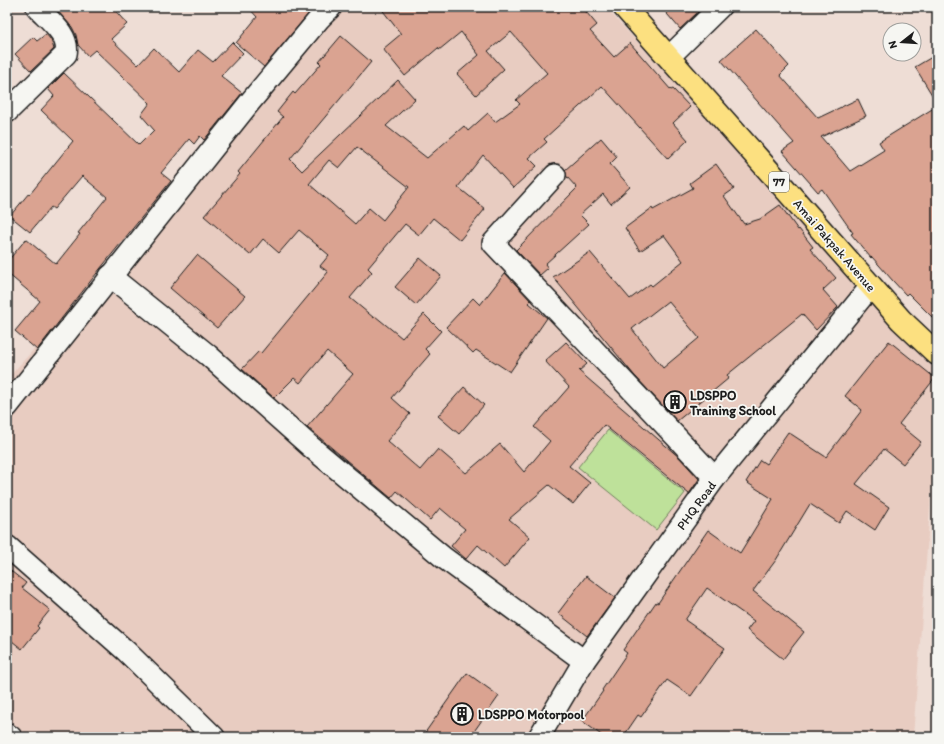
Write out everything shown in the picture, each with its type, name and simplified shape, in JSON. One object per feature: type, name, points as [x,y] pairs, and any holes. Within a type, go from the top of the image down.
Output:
[{"type":"highway","name":"Amai Pakpak Avenue","points":[[624,7],[901,320],[937,354]]},
{"type":"street","points":[[7,112],[66,54],[66,41],[62,34],[37,7]]},
{"type":"street","points":[[7,407],[250,102],[319,19],[331,7]]},
{"type":"street","points":[[669,57],[720,7]]},
{"type":"street","points":[[555,175],[493,243],[715,478]]},
{"type":"street","points":[[110,276],[208,355],[311,447],[444,558],[584,660]]},
{"type":"street","name":"PHQ Road","points":[[539,737],[584,660],[715,478],[871,286]]},
{"type":"street","points":[[7,546],[126,651],[214,737]]},
{"type":"street","points":[[7,734],[11,737]]},
{"type":"shaded area","points":[[344,7],[605,7],[937,365],[937,413],[913,737],[7,737],[7,379]]},
{"type":"green space","points":[[608,430],[685,493],[656,530],[578,467]]},
{"type":"building","points":[[54,7],[112,7],[127,24],[111,39],[138,65],[154,48],[179,72],[198,50],[213,62],[232,42],[243,53],[221,76],[242,93],[204,140],[200,136],[194,144],[189,139],[161,173],[171,181],[37,350],[15,331],[40,301],[7,273],[7,262],[26,239],[56,264],[80,234],[78,233],[107,197],[82,176],[54,209],[51,207],[30,232],[10,216],[73,141],[41,110],[54,96],[48,89],[64,73],[139,145],[154,130],[141,115],[150,103],[95,50],[88,56],[78,45],[76,35],[72,27]]},
{"type":"building","points":[[248,7],[314,7],[264,67],[236,43],[257,17]]},
{"type":"building","points":[[380,7],[582,7],[597,25],[590,31],[614,57],[630,43],[671,90],[673,89],[690,107],[673,123],[688,140],[668,159],[602,86],[544,139],[547,142],[529,158],[537,166],[513,188],[483,155],[458,187],[485,209],[460,240],[433,218],[419,235],[405,224],[368,268],[372,272],[350,298],[374,318],[375,316],[402,338],[424,314],[441,331],[425,349],[430,354],[392,398],[410,414],[387,441],[420,470],[438,449],[466,473],[500,444],[524,472],[550,441],[534,427],[569,387],[545,361],[566,342],[587,364],[579,371],[680,458],[699,479],[689,494],[604,425],[569,466],[590,483],[573,504],[549,485],[509,519],[530,537],[504,568],[478,545],[466,559],[451,546],[465,529],[440,508],[430,520],[397,491],[391,498],[307,427],[353,374],[327,351],[300,383],[294,378],[274,398],[242,369],[259,351],[261,353],[328,272],[320,266],[329,255],[299,230],[279,253],[263,239],[250,255],[204,216],[240,174],[238,172],[283,117],[277,112],[293,92],[295,94],[321,64],[319,62],[341,36],[371,62],[290,159],[302,171],[398,80],[415,99],[386,126],[427,158],[464,126],[468,131],[488,113],[495,122],[520,104],[516,100],[547,73],[511,32],[488,51],[504,69],[476,95],[457,74],[479,55],[461,32],[439,50],[438,48],[405,76],[383,49],[401,34]],"holes":[[[357,147],[409,187],[383,220],[369,208],[355,224],[309,184],[329,160],[339,168]]]},
{"type":"building","points":[[661,7],[693,7],[698,12],[680,29]]},
{"type":"building","points":[[756,29],[789,66],[780,75],[818,118],[858,99],[866,116],[821,137],[850,171],[884,150],[879,142],[937,106],[937,322],[908,293],[906,295],[872,257],[871,258],[851,234],[853,233],[822,189],[818,192],[782,151],[794,143],[721,60]]},
{"type":"building","points":[[46,34],[51,40],[54,49],[31,71],[15,54],[33,37],[37,41]]},
{"type":"building","points":[[937,54],[937,103],[915,67]]},
{"type":"building","points":[[601,138],[617,157],[610,164],[630,187],[611,204],[603,194],[580,215],[589,224],[545,264],[548,268],[540,275],[516,250],[577,188],[567,177],[565,170]]},
{"type":"building","points":[[716,164],[734,189],[724,196],[744,224],[760,219],[780,205],[798,230],[799,229],[813,247],[810,249],[836,278],[823,290],[838,307],[816,330],[802,314],[727,375],[729,378],[677,421],[634,375],[553,277],[590,252],[630,299],[650,284],[652,286],[683,261],[664,235],[640,251],[625,228],[652,208],[653,210],[693,188],[690,183]],"holes":[[[668,301],[699,338],[663,368],[632,329]]]},
{"type":"building","points":[[197,255],[245,296],[217,328],[170,288]]},
{"type":"building","points":[[420,258],[441,276],[416,305],[395,287]]},
{"type":"building","points":[[505,273],[531,301],[529,303],[547,318],[510,372],[476,350],[473,353],[446,327],[473,298],[480,305]]},
{"type":"building","points":[[889,341],[935,378],[899,424],[921,442],[903,464],[884,449],[856,484],[889,507],[875,530],[847,511],[839,523],[810,504],[776,560],[753,591],[804,632],[783,659],[747,630],[754,621],[707,588],[685,620],[725,648],[691,696],[667,680],[641,717],[638,715],[623,737],[604,737],[582,721],[627,653],[623,650],[656,602],[658,603],[708,530],[740,553],[773,499],[746,482],[760,460],[766,464],[788,432],[826,457],[862,410],[845,396]]},
{"type":"building","points":[[464,387],[484,405],[459,434],[438,416]]},
{"type":"building","points":[[7,568],[26,583],[22,588],[50,610],[37,626],[39,628],[22,649],[7,637]]},
{"type":"building","points":[[586,576],[615,598],[587,636],[558,613]]},
{"type":"building","name":"LDSPPO Motorpool","points":[[467,673],[499,696],[470,737],[422,737]]},
{"type":"place","name":"LDSPPO Training School","points":[[675,402]]},
{"type":"place","name":"LDSPPO Motorpool","points":[[462,714]]}]
